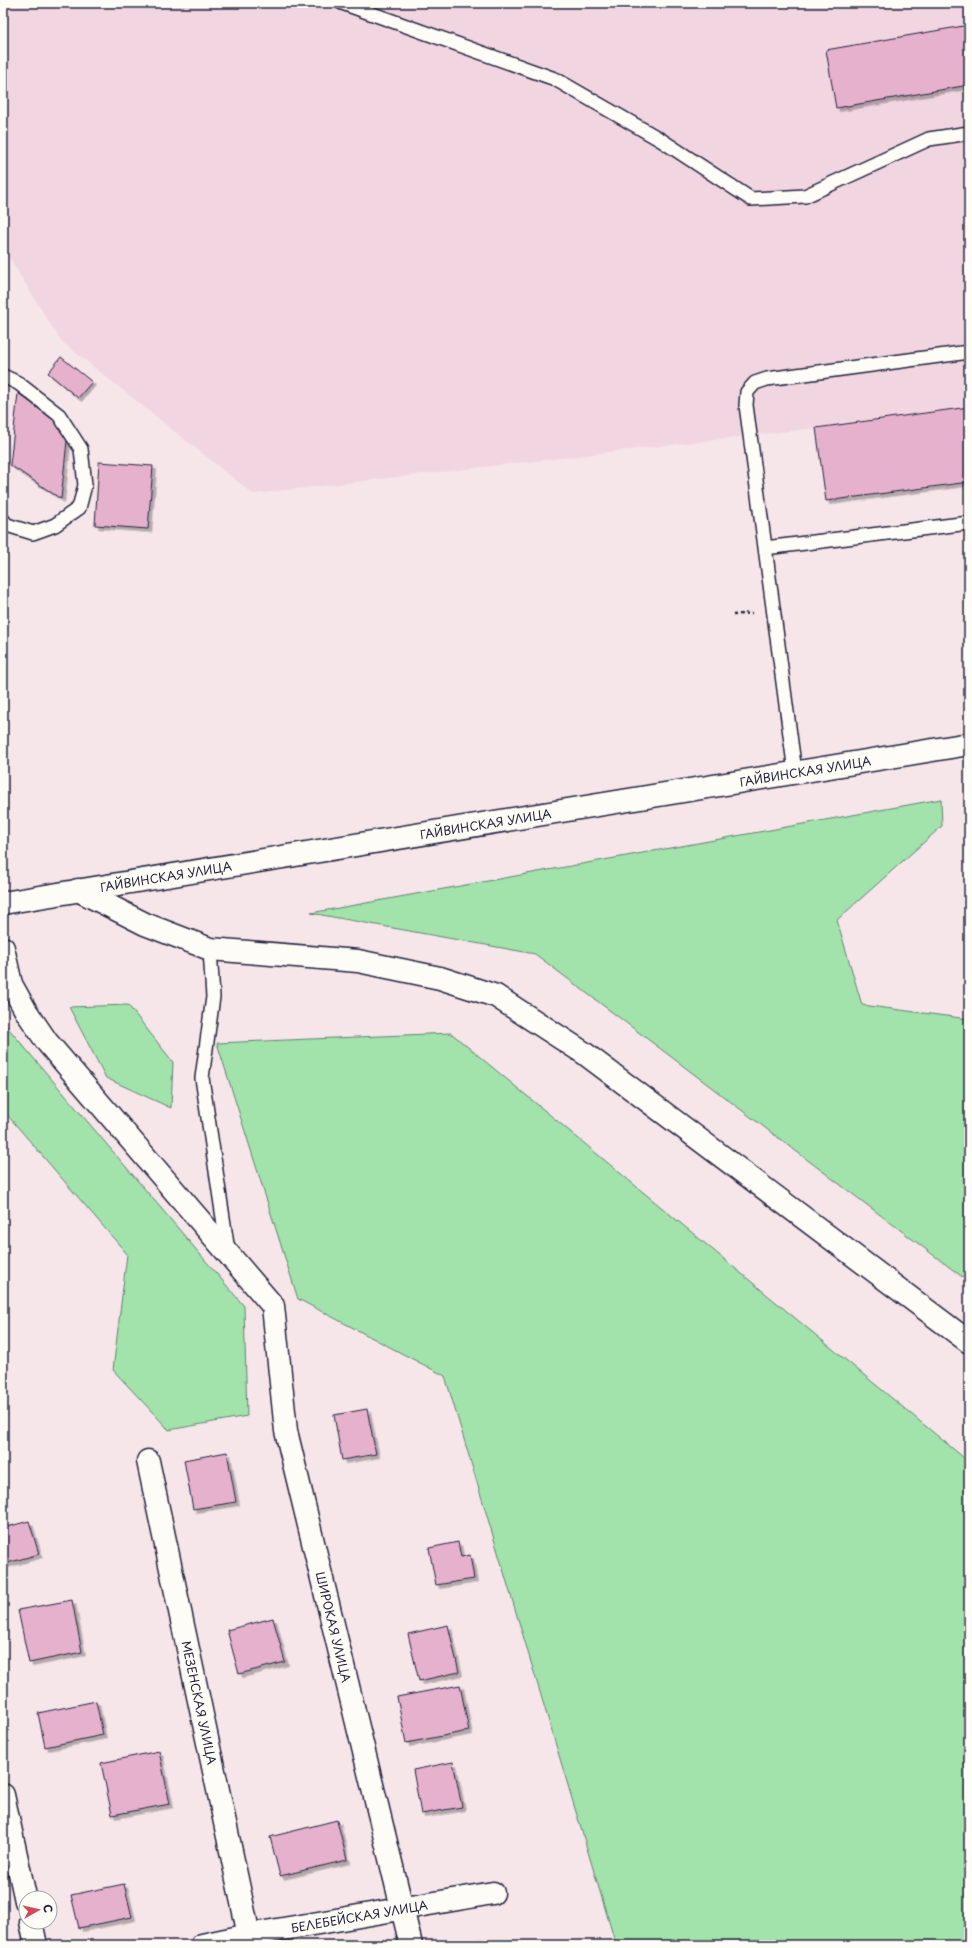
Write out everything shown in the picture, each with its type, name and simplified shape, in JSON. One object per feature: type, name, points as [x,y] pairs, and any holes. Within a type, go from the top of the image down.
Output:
[{"type":"street","name":"ГАЙВИНСКАЯ УЛИЦА","points":[[3,903],[969,744]]},
{"type":"street","points":[[78,890],[145,924],[210,949],[358,961],[440,978],[496,996],[584,1052],[969,1342]]},
{"type":"street","points":[[3,948],[11,984],[26,1011],[47,1042],[229,1254]]},
{"type":"street","name":"ШИРОКАЯ УЛИЦА","points":[[229,1254],[273,1306],[286,1431],[403,1907],[411,1945]]},
{"type":"street","name":"МЕЗЕНСКАЯ УЛИЦА","points":[[148,1461],[250,1940]]},
{"type":"street","points":[[3,1794],[24,1890]]},
{"type":"street","name":"БЕЛЕБЕЙСКАЯ УЛИЦА","points":[[202,1945],[250,1940],[403,1907],[493,1893]]},
{"type":"street","points":[[33,1930],[36,1945]]},
{"type":"lane","points":[[342,3],[555,78],[661,140],[751,199],[805,196],[929,140],[969,133]]},
{"type":"lane","points":[[795,772],[746,405],[747,392],[755,383],[767,380],[969,352]]},
{"type":"lane","points":[[3,376],[18,383],[59,414],[81,449],[85,485],[78,508],[55,525],[33,533],[7,525],[3,520]]},
{"type":"lane","points":[[766,548],[969,522]]},
{"type":"lane","points":[[210,949],[213,997],[202,1078],[229,1254]]},
{"type":"path","points":[[733,615],[759,613]]},
{"type":"shaded area","points":[[3,3],[969,3],[969,407],[816,428],[253,494],[61,341],[3,248]]},
{"type":"green space","points":[[941,799],[942,826],[837,920],[862,1005],[969,1019],[969,1282],[535,954],[311,913]]},
{"type":"green space","points":[[128,1005],[173,1062],[171,1108],[106,1078],[69,1007]]},
{"type":"green space","points":[[3,1022],[244,1306],[247,1416],[169,1430],[113,1370],[127,1254],[3,1110]]},
{"type":"green space","points":[[451,1033],[969,1462],[969,1945],[616,1945],[445,1376],[298,1299],[217,1043]]},
{"type":"building","points":[[969,25],[969,85],[836,108],[826,50]]},
{"type":"building","points":[[61,357],[92,382],[78,398],[48,373]]},
{"type":"building","points":[[18,393],[68,431],[61,499],[10,465]]},
{"type":"building","points":[[969,407],[969,482],[826,501],[816,428]]},
{"type":"building","points":[[99,462],[153,466],[148,529],[95,525]]},
{"type":"building","points":[[367,1409],[376,1454],[342,1460],[334,1415]]},
{"type":"building","points":[[227,1452],[236,1502],[193,1509],[184,1460]]},
{"type":"building","points":[[29,1521],[39,1554],[4,1564],[3,1528]]},
{"type":"building","points":[[458,1542],[461,1557],[470,1555],[474,1579],[436,1585],[429,1548]]},
{"type":"building","points":[[72,1600],[82,1652],[29,1663],[18,1610]]},
{"type":"building","points":[[273,1618],[285,1662],[239,1674],[227,1630]]},
{"type":"building","points":[[448,1625],[459,1672],[419,1681],[408,1634]]},
{"type":"building","points":[[460,1685],[469,1731],[406,1743],[397,1697]]},
{"type":"building","points":[[96,1701],[103,1735],[45,1747],[38,1713]]},
{"type":"building","points":[[159,1751],[170,1804],[112,1815],[101,1763]]},
{"type":"building","points":[[453,1762],[462,1807],[421,1814],[413,1770]]},
{"type":"building","points":[[337,1820],[347,1860],[280,1876],[270,1837]]},
{"type":"building","points":[[124,1884],[132,1917],[79,1928],[71,1895]]},
{"type":"building","points":[[482,1939],[484,1945],[453,1945]]}]
